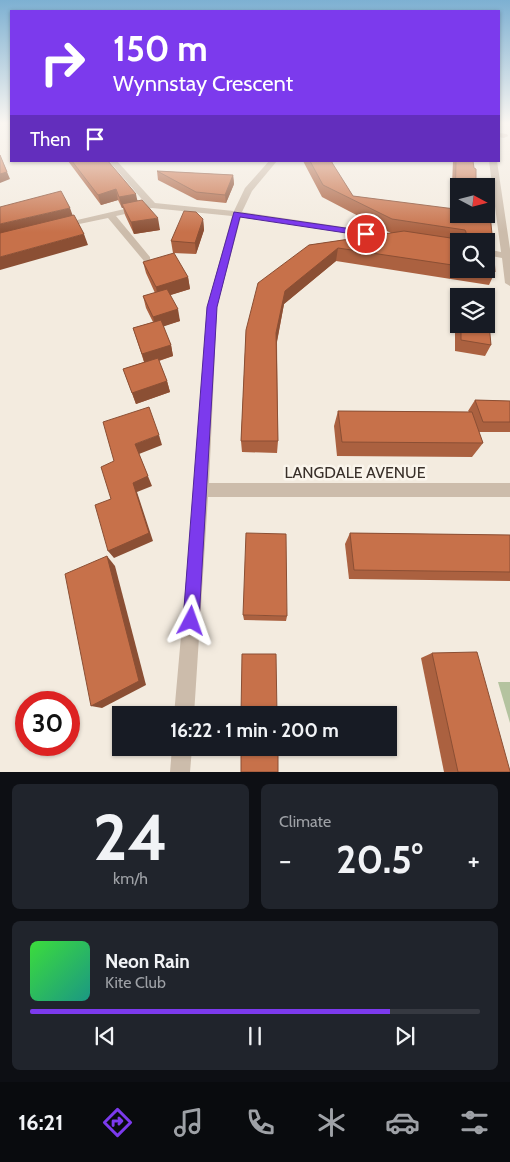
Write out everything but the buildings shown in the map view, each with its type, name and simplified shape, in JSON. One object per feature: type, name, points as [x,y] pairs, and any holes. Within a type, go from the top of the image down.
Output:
[{"type":"street","points":[[114,162],[152,205]]},
{"type":"street","points":[[185,706],[201,490],[212,307],[237,214],[248,190],[272,162]]},
{"type":"street","points":[[494,162],[508,255],[510,284]]},
{"type":"street","points":[[54,228],[152,205],[237,214],[401,239]]},
{"type":"street","points":[[109,214],[147,259]]},
{"type":"street","points":[[495,253],[508,255]]},
{"type":"street","name":"LANGDALE AVENUE","points":[[201,490],[510,490]]},
{"type":"street","points":[[180,772],[181,756]]},
{"type":"green space","points":[[498,682],[510,682],[510,723]]},
{"type":"route","points":[[191,621],[212,307],[237,214],[366,234]]}]
